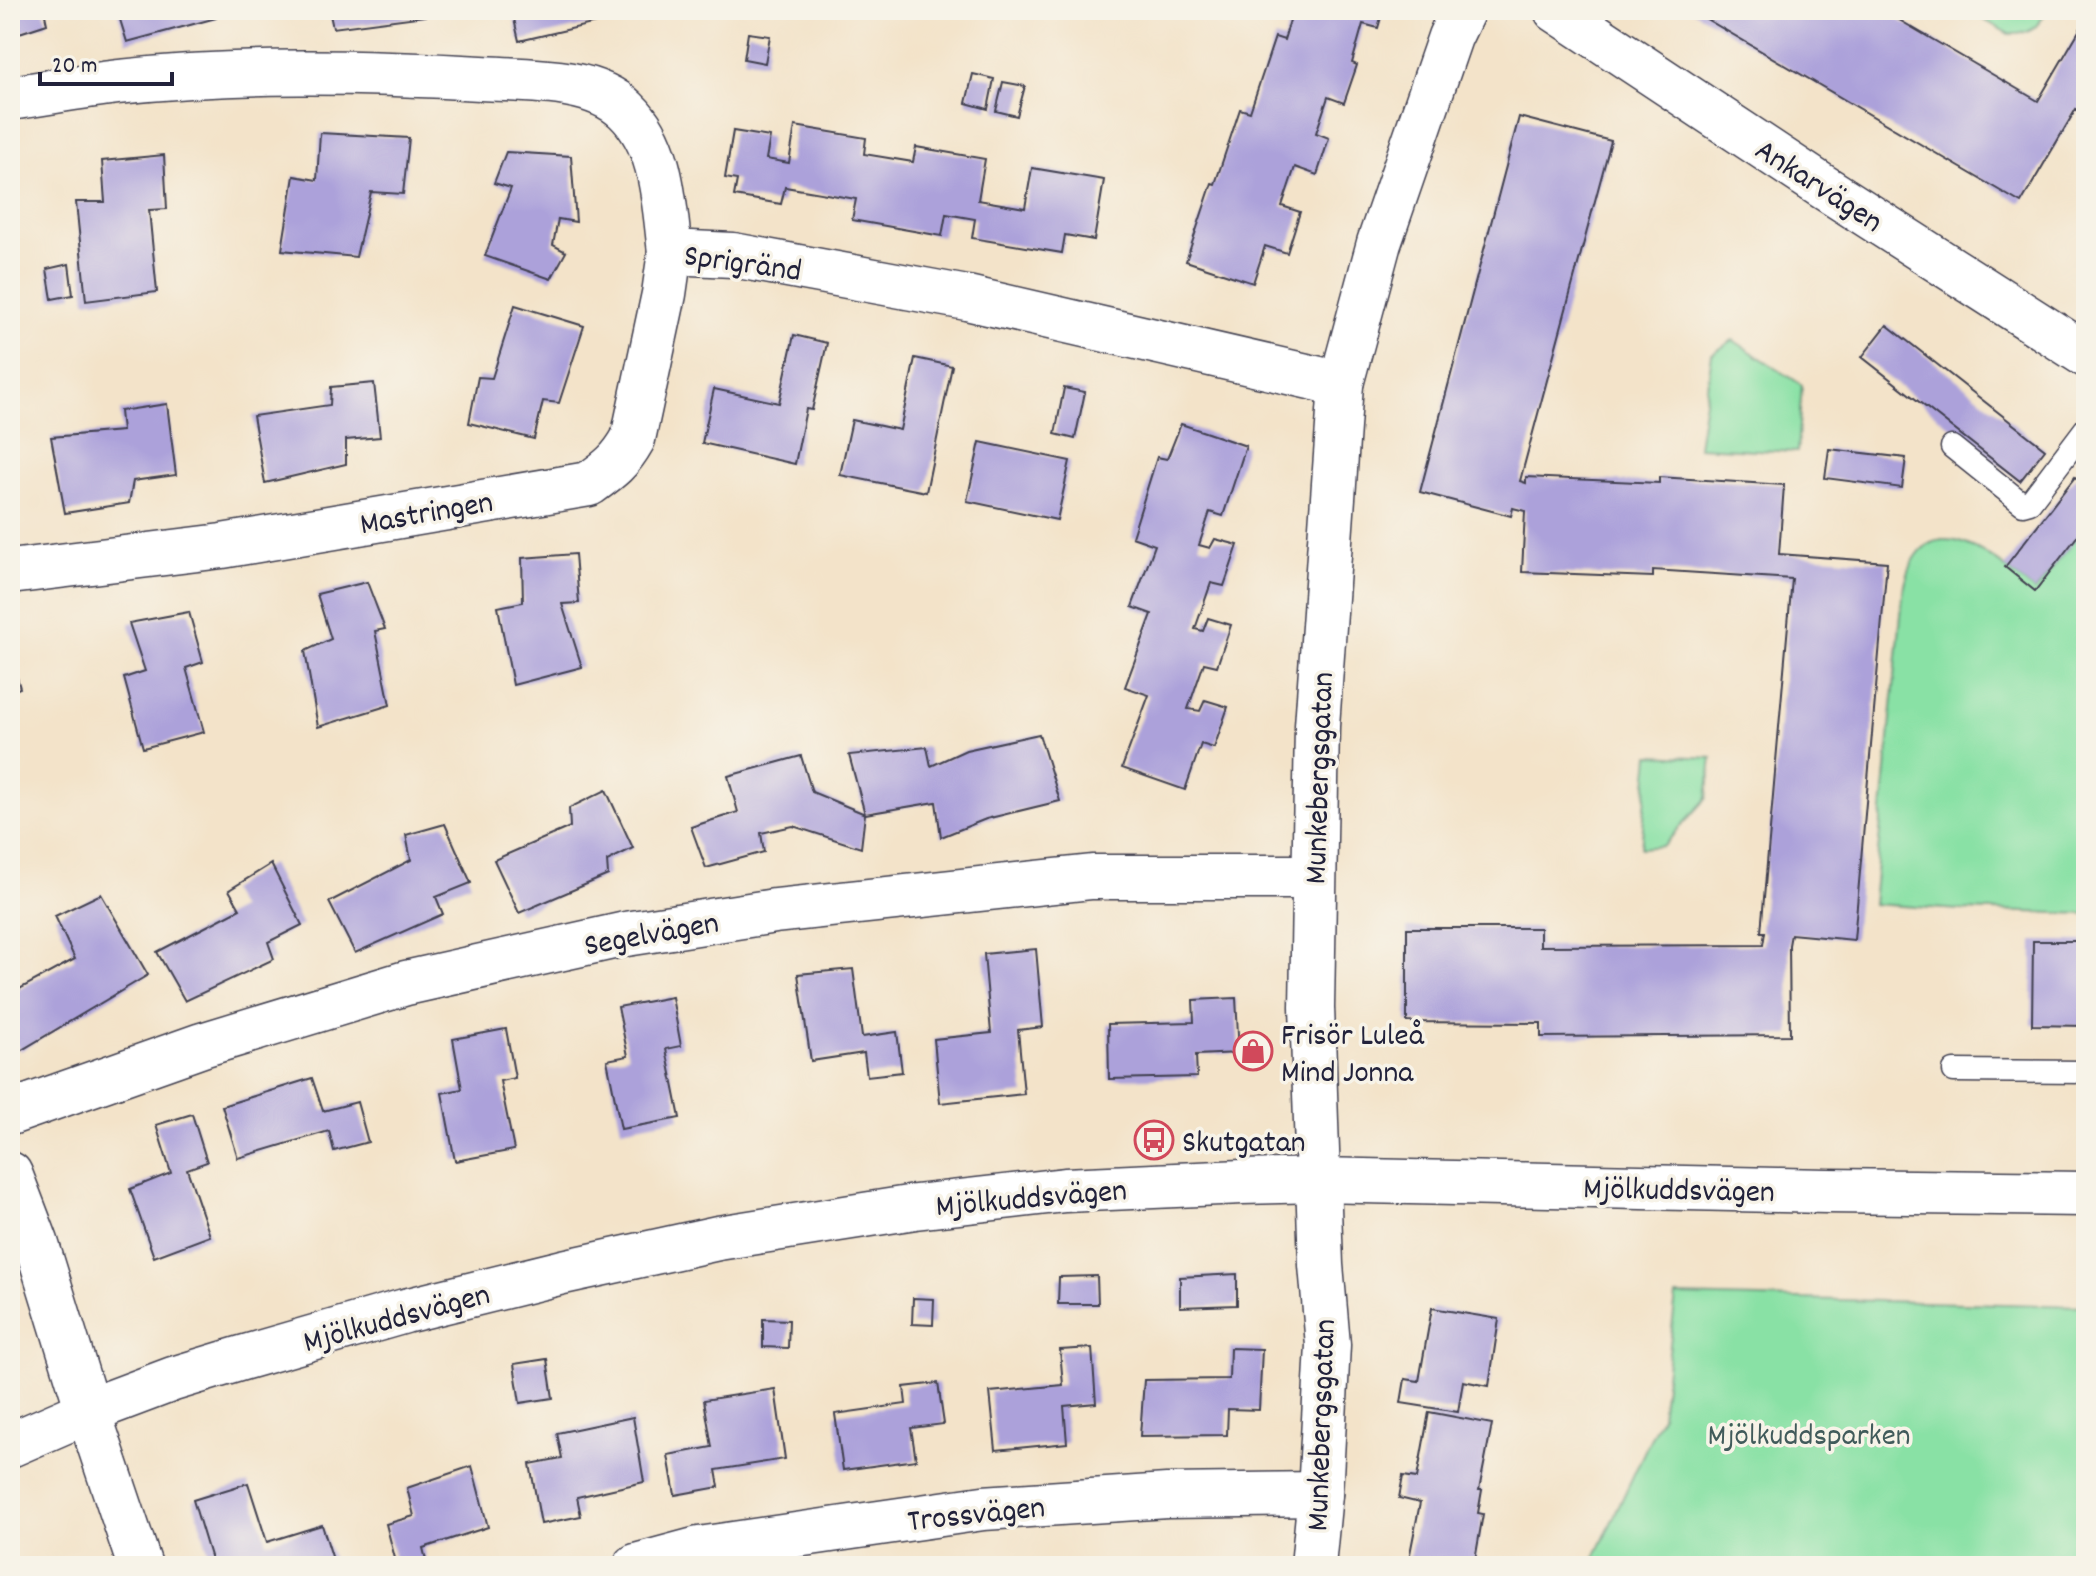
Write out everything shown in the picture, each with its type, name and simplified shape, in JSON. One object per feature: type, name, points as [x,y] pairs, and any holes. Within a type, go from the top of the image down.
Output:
[{"type":"street","name":"Munkebergsgatan","points":[[1313,1566],[1328,1345],[1321,1265],[1312,1007],[1313,877],[1317,726],[1341,384],[1379,243],[1450,37],[1463,10]]},
{"type":"street","name":"Ankarvägen","points":[[1556,10],[2086,355]]},
{"type":"street","name":"Sprigränd","points":[[10,98],[117,82],[297,72],[406,73],[559,83],[592,90],[610,97],[625,108],[641,126],[655,158],[670,252],[733,255],[967,298],[1341,384]]},
{"type":"street","name":"Mastringen","points":[[10,572],[222,546],[589,484],[623,457],[633,439],[670,252]]},
{"type":"street","name":"Segelvägen","points":[[10,1113],[202,1045],[406,983],[626,934],[775,911],[1092,877],[1313,877]]},
{"type":"street","points":[[10,1174],[36,1242],[140,1566]]},
{"type":"street","name":"Mjölkuddsvägen","points":[[10,1445],[173,1379],[405,1311],[718,1238],[915,1207],[1065,1190],[1318,1180],[2086,1194]]},
{"type":"street","name":"Trossvägen","points":[[636,1566],[699,1549],[983,1508],[1167,1496],[1320,1494]]},
{"type":"lane","points":[[1952,447],[2023,504],[2030,502],[2086,428]]},
{"type":"lane","points":[[1954,1071],[2086,1072]]},
{"type":"green space","points":[[1967,10],[2047,10],[2032,29],[2009,34]]},
{"type":"green space","points":[[1733,340],[1802,385],[1797,452],[1698,447],[1712,354]]},
{"type":"green space","points":[[2086,525],[2086,914],[1873,904],[1903,594],[1915,559],[1931,543],[1945,540],[1961,543],[1994,560],[2035,591]]},
{"type":"green space","points":[[1650,755],[1712,758],[1707,798],[1663,846],[1641,848]]},
{"type":"green space","name":"Mjölkuddsparken","points":[[1676,1296],[2086,1306],[2086,1566],[1591,1566],[1661,1416]]},
{"type":"building","points":[[10,10],[44,10],[47,24],[10,36]]},
{"type":"building","points":[[117,10],[215,10],[216,18],[127,42]]},
{"type":"building","points":[[329,10],[424,10],[425,16],[333,28]]},
{"type":"building","points":[[512,10],[614,10],[609,20],[519,41]]},
{"type":"building","points":[[1293,10],[1383,10],[1378,28],[1363,24],[1352,63],[1357,65],[1344,103],[1328,97],[1316,133],[1329,138],[1317,175],[1295,167],[1282,206],[1300,212],[1287,253],[1265,246],[1253,283],[1186,261],[1240,109],[1250,112],[1275,37],[1284,40]]},
{"type":"building","points":[[1691,10],[1882,10],[2038,101],[2086,19],[2086,115],[2076,109],[2021,203]]},
{"type":"building","points":[[748,33],[770,36],[765,63],[744,59]]},
{"type":"building","points":[[973,74],[994,79],[988,109],[966,103]]},
{"type":"building","points":[[1003,82],[1025,86],[1017,116],[996,111]]},
{"type":"building","points":[[1519,117],[1611,141],[1520,481],[1526,483],[1526,477],[1659,483],[1659,477],[1784,485],[1779,554],[1887,562],[1854,940],[1791,934],[1790,1035],[1541,1037],[1541,1023],[1407,1022],[1407,928],[1540,928],[1540,946],[1763,945],[1765,932],[1761,932],[1792,579],[1653,570],[1653,577],[1522,572],[1525,511],[1513,508],[1511,516],[1420,492]]},
{"type":"building","points":[[795,126],[866,138],[864,154],[913,162],[916,147],[985,159],[978,200],[1025,208],[1032,168],[1104,180],[1094,240],[1065,235],[1062,253],[972,238],[975,219],[946,214],[942,236],[852,220],[856,199],[785,187],[781,204],[734,196],[737,180],[725,178],[733,131],[770,137],[766,159],[789,163]]},
{"type":"building","points":[[320,133],[409,138],[403,194],[371,192],[356,257],[282,250],[294,176],[317,180]]},
{"type":"building","points":[[506,152],[571,156],[576,222],[558,219],[553,245],[566,252],[551,279],[485,256],[511,188],[494,183]]},
{"type":"building","points":[[164,155],[167,209],[149,210],[157,292],[86,301],[76,202],[105,202],[102,161]]},
{"type":"building","points":[[69,264],[73,295],[52,299],[47,269]]},
{"type":"building","points":[[515,305],[584,326],[559,403],[543,401],[534,439],[469,423],[478,377],[492,378]]},
{"type":"building","points":[[1887,325],[2045,449],[2020,481],[1862,357]]},
{"type":"building","points":[[794,335],[827,343],[812,410],[806,409],[795,464],[702,443],[714,389],[779,403]]},
{"type":"building","points":[[915,358],[952,366],[926,492],[840,475],[852,420],[900,430]]},
{"type":"building","points":[[374,383],[380,437],[346,440],[346,464],[265,483],[253,416],[330,405],[331,387]]},
{"type":"building","points":[[1064,388],[1085,392],[1075,439],[1055,434]]},
{"type":"building","points":[[167,404],[176,475],[133,481],[129,503],[65,513],[51,437],[122,431],[120,411]]},
{"type":"building","points":[[1181,424],[1246,446],[1223,516],[1210,512],[1199,545],[1210,548],[1215,539],[1238,545],[1224,586],[1211,583],[1195,629],[1203,631],[1208,618],[1231,625],[1217,666],[1204,663],[1188,709],[1200,711],[1205,700],[1228,707],[1214,748],[1201,744],[1185,790],[1122,768],[1149,695],[1125,687],[1152,614],[1132,607],[1155,545],[1132,537],[1157,457],[1167,459]]},
{"type":"building","points":[[980,442],[1070,461],[1057,520],[967,501]]},
{"type":"building","points":[[1829,449],[1906,458],[1902,488],[1825,478]]},
{"type":"building","points":[[2075,477],[2086,486],[2086,525],[2035,591],[2005,567]]},
{"type":"building","points":[[575,554],[579,603],[562,604],[582,667],[513,685],[498,607],[523,602],[522,558]]},
{"type":"building","points":[[367,582],[385,629],[375,631],[390,705],[318,727],[305,651],[331,639],[317,594]]},
{"type":"building","points":[[189,612],[203,662],[186,668],[204,732],[143,748],[124,678],[145,671],[129,623]]},
{"type":"building","points":[[10,653],[20,688],[10,692]]},
{"type":"building","points":[[1039,734],[1060,801],[986,819],[941,837],[936,802],[865,814],[849,755],[927,747],[931,766],[966,750]]},
{"type":"building","points":[[801,756],[812,792],[865,814],[861,848],[793,826],[761,833],[764,852],[706,868],[691,827],[738,812],[728,776]]},
{"type":"building","points":[[606,790],[633,848],[607,861],[608,875],[519,913],[494,860],[570,827],[569,808]]},
{"type":"building","points":[[445,824],[471,883],[436,897],[443,914],[355,953],[329,902],[411,860],[406,835]]},
{"type":"building","points":[[271,864],[302,925],[268,942],[274,959],[185,1001],[157,952],[240,909],[229,890]]},
{"type":"building","points":[[101,894],[148,975],[20,1051],[10,1032],[10,994],[75,959],[55,916]]},
{"type":"building","points":[[2033,941],[2086,941],[2086,1026],[2032,1025]]},
{"type":"building","points":[[1036,949],[1043,1027],[1018,1030],[1024,1094],[940,1103],[934,1039],[991,1033],[984,954]]},
{"type":"building","points":[[853,969],[862,1037],[897,1032],[902,1072],[867,1076],[864,1053],[811,1061],[798,974]]},
{"type":"building","points":[[672,997],[681,1046],[666,1049],[680,1118],[621,1129],[607,1060],[628,1056],[618,1007]]},
{"type":"building","points":[[1236,998],[1239,1053],[1196,1055],[1197,1077],[1109,1079],[1108,1024],[1194,1022],[1193,1000]]},
{"type":"building","points":[[506,1029],[515,1078],[500,1081],[514,1150],[455,1161],[442,1093],[462,1089],[453,1039]]},
{"type":"building","points":[[312,1078],[323,1111],[357,1102],[368,1142],[334,1151],[329,1131],[238,1158],[222,1106]]},
{"type":"building","points":[[192,1114],[207,1162],[187,1169],[210,1236],[154,1257],[130,1189],[171,1173],[156,1125]]},
{"type":"building","points":[[1237,1274],[1237,1305],[1180,1307],[1180,1277]]},
{"type":"building","points":[[1097,1276],[1098,1304],[1058,1304],[1059,1277]]},
{"type":"building","points":[[913,1298],[934,1299],[933,1325],[912,1324]]},
{"type":"building","points":[[1432,1308],[1499,1319],[1489,1386],[1463,1381],[1458,1412],[1401,1403],[1405,1379],[1419,1381]]},
{"type":"building","points":[[763,1319],[789,1320],[788,1348],[763,1347]]},
{"type":"building","points":[[1092,1348],[1096,1403],[1064,1406],[1067,1443],[996,1450],[990,1392],[1063,1385],[1060,1350]]},
{"type":"building","points":[[1230,1348],[1262,1349],[1259,1410],[1228,1409],[1227,1435],[1140,1436],[1144,1380],[1229,1379]]},
{"type":"building","points":[[547,1359],[553,1398],[520,1403],[514,1364]]},
{"type":"building","points":[[938,1383],[944,1424],[911,1428],[916,1460],[843,1470],[835,1414],[906,1404],[904,1387]]},
{"type":"building","points":[[775,1389],[785,1459],[716,1470],[719,1487],[675,1495],[668,1455],[712,1447],[704,1400]]},
{"type":"building","points":[[1429,1412],[1492,1424],[1479,1490],[1482,1490],[1478,1513],[1483,1514],[1474,1566],[1387,1566],[1388,1561],[1408,1564],[1420,1503],[1399,1498],[1403,1476],[1417,1478]]},
{"type":"building","points":[[633,1417],[644,1482],[577,1497],[581,1516],[541,1524],[530,1464],[562,1458],[557,1433]]},
{"type":"building","points":[[472,1466],[488,1527],[423,1548],[426,1560],[397,1566],[386,1524],[414,1516],[407,1488]]},
{"type":"building","points":[[248,1483],[267,1542],[322,1525],[335,1566],[213,1566],[193,1500]]},
{"type":"place","name":"Frisör Luleå Mind Jonna","points":[[1253,1051]]},
{"type":"place","name":"Skutgatan","points":[[1154,1140]]}]
